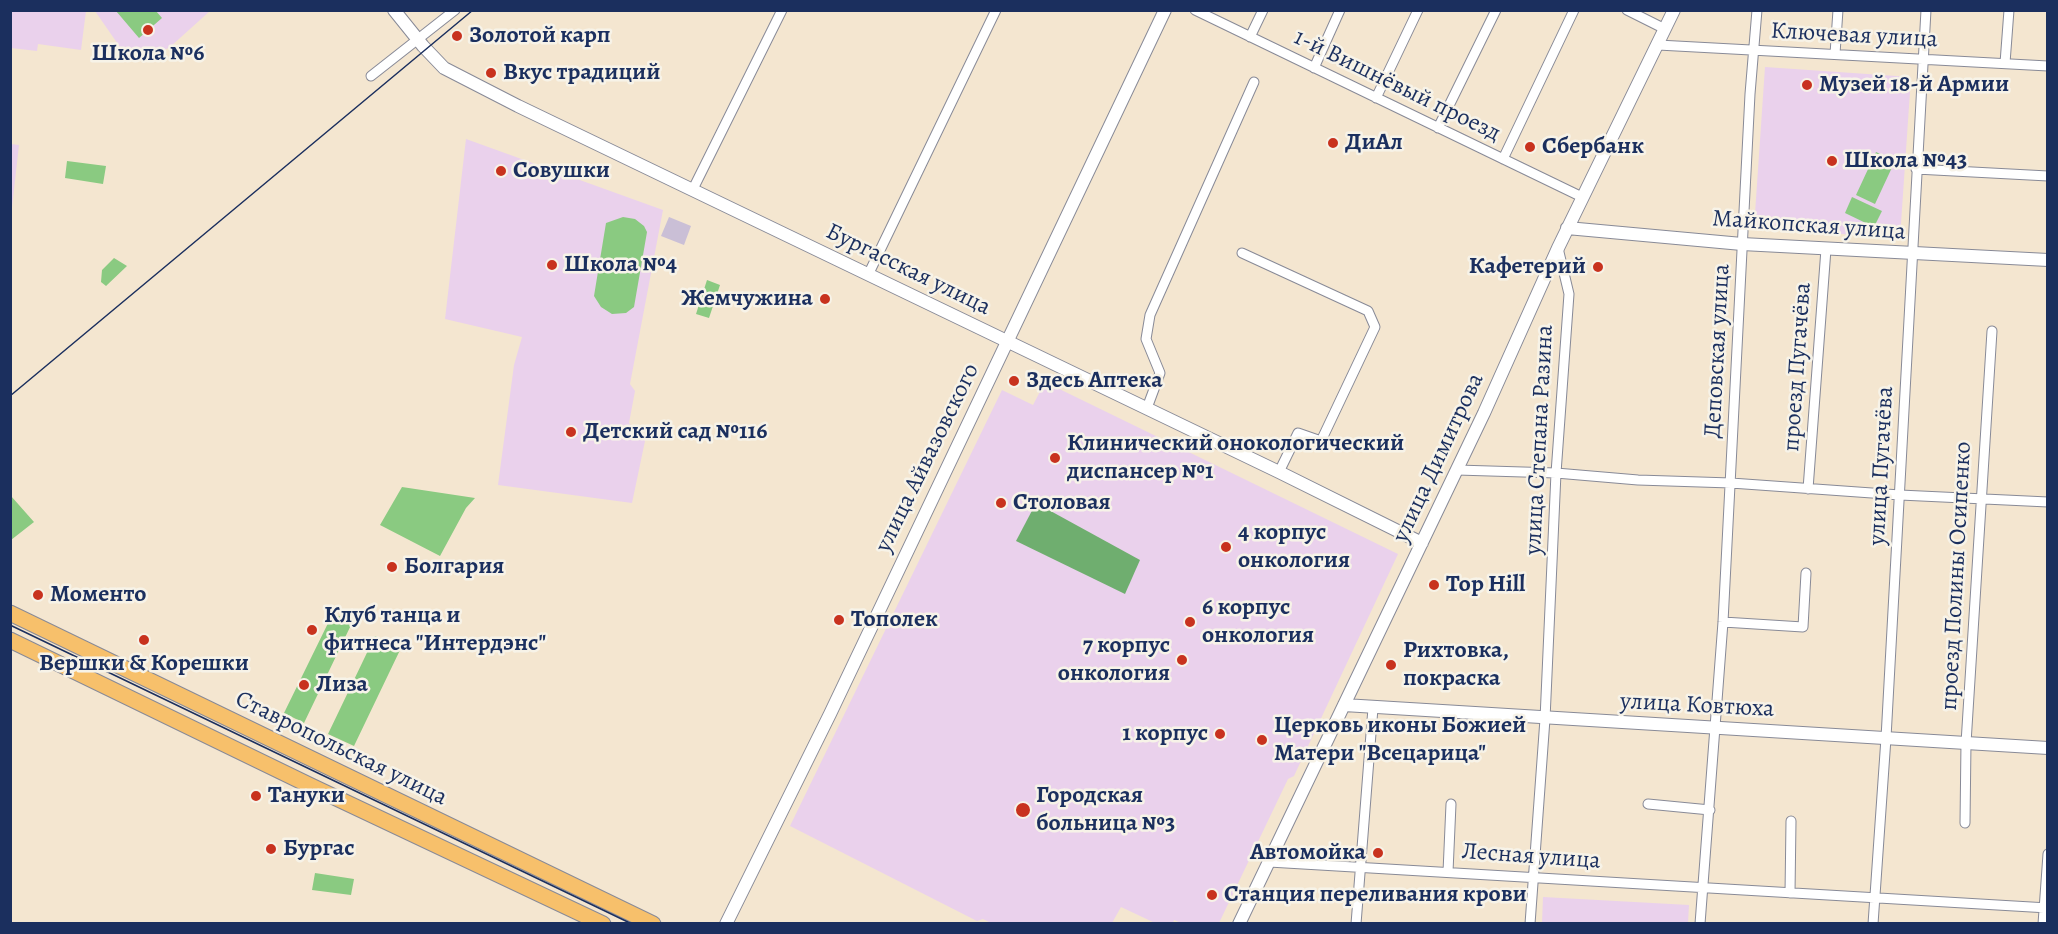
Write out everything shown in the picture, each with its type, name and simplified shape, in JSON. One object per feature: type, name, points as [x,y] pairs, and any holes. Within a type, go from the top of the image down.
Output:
[{"type":"main road","name":"Ставропольская улица","points":[[10,614],[653,924]]},
{"type":"main road","name":"Ставропольская улица","points":[[10,640],[603,924]]},
{"type":"street","name":"Бургасская улица","points":[[394,10],[444,68],[1422,543]]},
{"type":"street","points":[[371,76],[455,10]]},
{"type":"street","points":[[693,189],[782,10]]},
{"type":"street","points":[[869,273],[996,10]]},
{"type":"street","name":"улица Айвазовского","points":[[726,924],[830,714],[1165,10]]},
{"type":"street","name":"1-й Вишнёвый проезд","points":[[1194,10],[1582,197]]},
{"type":"street","points":[[1250,37],[1263,10]]},
{"type":"street","points":[[1314,68],[1340,10]]},
{"type":"street","points":[[1376,98],[1418,10]]},
{"type":"street","points":[[1438,128],[1496,10]]},
{"type":"street","points":[[1503,159],[1574,10]]},
{"type":"street","points":[[1627,10],[1665,28]]},
{"type":"street","name":"улица Димитрова","points":[[1239,924],[1457,470],[1582,197],[1674,10]]},
{"type":"street","name":"Деповская улица","points":[[1700,924],[1723,622],[1742,244],[1757,10]]},
{"type":"street","points":[[1835,54],[1838,10]]},
{"type":"street","name":"улица Пугачёва","points":[[1873,924],[1886,738],[1926,10]]},
{"type":"street","points":[[2005,63],[2009,10]]},
{"type":"street","name":"Ключевая улица","points":[[1658,45],[2048,66]]},
{"type":"street","points":[[1147,408],[1160,373],[1146,339],[1150,315],[1254,82]]},
{"type":"street","points":[[1916,169],[2048,176]]},
{"type":"street","name":"Майкопская улица","points":[[1568,228],[1742,244],[2048,260]]},
{"type":"street","name":"улица Степана Разина","points":[[1530,924],[1545,719],[1556,473],[1569,294],[1558,248]]},
{"type":"street","name":"проезд Пугачёва","points":[[1808,489],[1826,249]]},
{"type":"street","points":[[1242,253],[1368,311],[1375,327],[1321,441],[1298,433],[1279,472]]},
{"type":"street","name":"проезд Полины Осипенко","points":[[1965,823],[1966,743],[1992,331]]},
{"type":"street","points":[[1457,470],[1556,473],[1638,480],[1731,483],[1900,495],[2048,502]]},
{"type":"street","points":[[1723,622],[1803,627],[1806,573]]},
{"type":"street","name":"улица Ковтюха","points":[[1344,705],[2048,748]]},
{"type":"street","points":[[1356,924],[1373,708]]},
{"type":"street","points":[[1448,872],[1451,804]]},
{"type":"street","points":[[1648,804],[1710,810]]},
{"type":"street","points":[[1790,893],[1791,821]]},
{"type":"street","points":[[2043,924],[2046,908],[2048,854]]},
{"type":"street","name":"Лесная улица","points":[[1269,862],[2046,908]]},
{"type":"shaded area","points":[[11,10],[86,11],[81,50],[38,44],[37,51],[11,48]]},
{"type":"shaded area","name":"Школа №6","points":[[95,11],[210,11],[170,47],[157,54],[122,50]]},
{"type":"shaded area","name":"Школа №43","points":[[1765,67],[1911,77],[1900,238],[1754,228]]},
{"type":"shaded area","name":"Школа №4","points":[[466,139],[663,210],[630,384],[635,391],[629,423],[645,441],[632,503],[498,485],[514,365],[522,337],[445,319]]},
{"type":"shaded area","points":[[10,144],[19,145],[11,216]]},
{"type":"shaded area","points":[[669,217],[691,226],[684,245],[661,236]]},
{"type":"shaded area","points":[[1045,382],[1398,554],[1294,776],[1288,779],[1219,923],[1181,923],[1174,920],[1173,923],[1155,923],[1121,907],[1112,923],[993,924],[983,919],[977,921],[790,826],[1002,390],[1033,405]]},
{"type":"shaded area","points":[[1543,897],[1689,905],[1688,923],[1542,923]]},
{"type":"green space","points":[[116,11],[156,11],[162,18],[139,38]]},
{"type":"green space","points":[[1876,152],[1895,161],[1875,204],[1856,195]]},
{"type":"green space","points":[[67,161],[106,166],[103,184],[65,178]]},
{"type":"green space","points":[[1852,197],[1882,211],[1874,227],[1845,213]]},
{"type":"green space","points":[[623,217],[635,219],[644,226],[647,232],[634,307],[626,313],[612,314],[601,307],[594,296],[606,223]]},
{"type":"green space","points":[[114,258],[127,266],[106,286],[101,282],[102,270]]},
{"type":"green space","points":[[707,280],[720,285],[709,318],[696,314]]},
{"type":"green space","points":[[402,487],[475,498],[466,508],[440,556],[380,525]]},
{"type":"green space","points":[[11,496],[34,522],[11,540]]},
{"type":"green space","points":[[1036,503],[1140,560],[1125,594],[1016,541]]},
{"type":"green space","points":[[333,613],[352,623],[304,723],[284,713]]},
{"type":"green space","points":[[375,636],[401,648],[354,746],[328,734]]},
{"type":"green space","points":[[315,873],[354,879],[351,895],[312,890]]},
{"type":"tram line","points":[[10,396],[473,10]]},
{"type":"tram line","points":[[10,625],[632,924]]},
{"type":"place","name":"Школа №6","points":[[148,30]]},
{"type":"place","name":"Золотой карп","points":[[457,36]]},
{"type":"place","name":"Вкус традиций","points":[[491,73]]},
{"type":"place","name":"Музей 18-й Армии","points":[[1807,85]]},
{"type":"place","name":"ДиАл","points":[[1333,143]]},
{"type":"place","name":"Сбербанк","points":[[1530,147]]},
{"type":"place","name":"Школа №43","points":[[1832,161]]},
{"type":"place","name":"Совушки","points":[[501,171]]},
{"type":"place","name":"Школа №4","points":[[552,265]]},
{"type":"place","name":"Кафетерий","points":[[1598,267]]},
{"type":"place","name":"Жемчужина","points":[[825,299]]},
{"type":"place","name":"Здесь Аптека","points":[[1014,381]]},
{"type":"place","name":"Детский сад №116","points":[[571,432]]},
{"type":"place","name":"Клинический онокологический диспансер №1","points":[[1055,458]]},
{"type":"place","name":"Столовая","points":[[1001,503]]},
{"type":"place","name":"4 корпус онкология","points":[[1226,547]]},
{"type":"place","name":"Болгария","points":[[392,567]]},
{"type":"place","name":"Top Hill","points":[[1434,585]]},
{"type":"place","name":"Моменто","points":[[38,595]]},
{"type":"place","name":"Тополек","points":[[839,620]]},
{"type":"place","name":"6 корпус онкология","points":[[1190,622]]},
{"type":"place","name":"Клуб танца и фитнеса \"Интердэнс\"","points":[[312,630]]},
{"type":"place","name":"Вершки & Корешки","points":[[144,640]]},
{"type":"place","name":"7 корпус онкология","points":[[1182,660]]},
{"type":"place","name":"Рихтовка, покраска","points":[[1391,665]]},
{"type":"place","name":"Лиза","points":[[304,685]]},
{"type":"place","name":"1 корпус","points":[[1220,734]]},
{"type":"place","name":"Церковь иконы Божией Матери \"Всецарица\"","points":[[1262,740]]},
{"type":"place","name":"Тануки","points":[[256,796]]},
{"type":"place","name":"Городская больница №3","points":[[1023,810]]},
{"type":"place","name":"Бургас","points":[[271,849]]},
{"type":"place","name":"Автомойка","points":[[1378,853]]},
{"type":"place","name":"Станция переливания крови","points":[[1212,895]]}]
